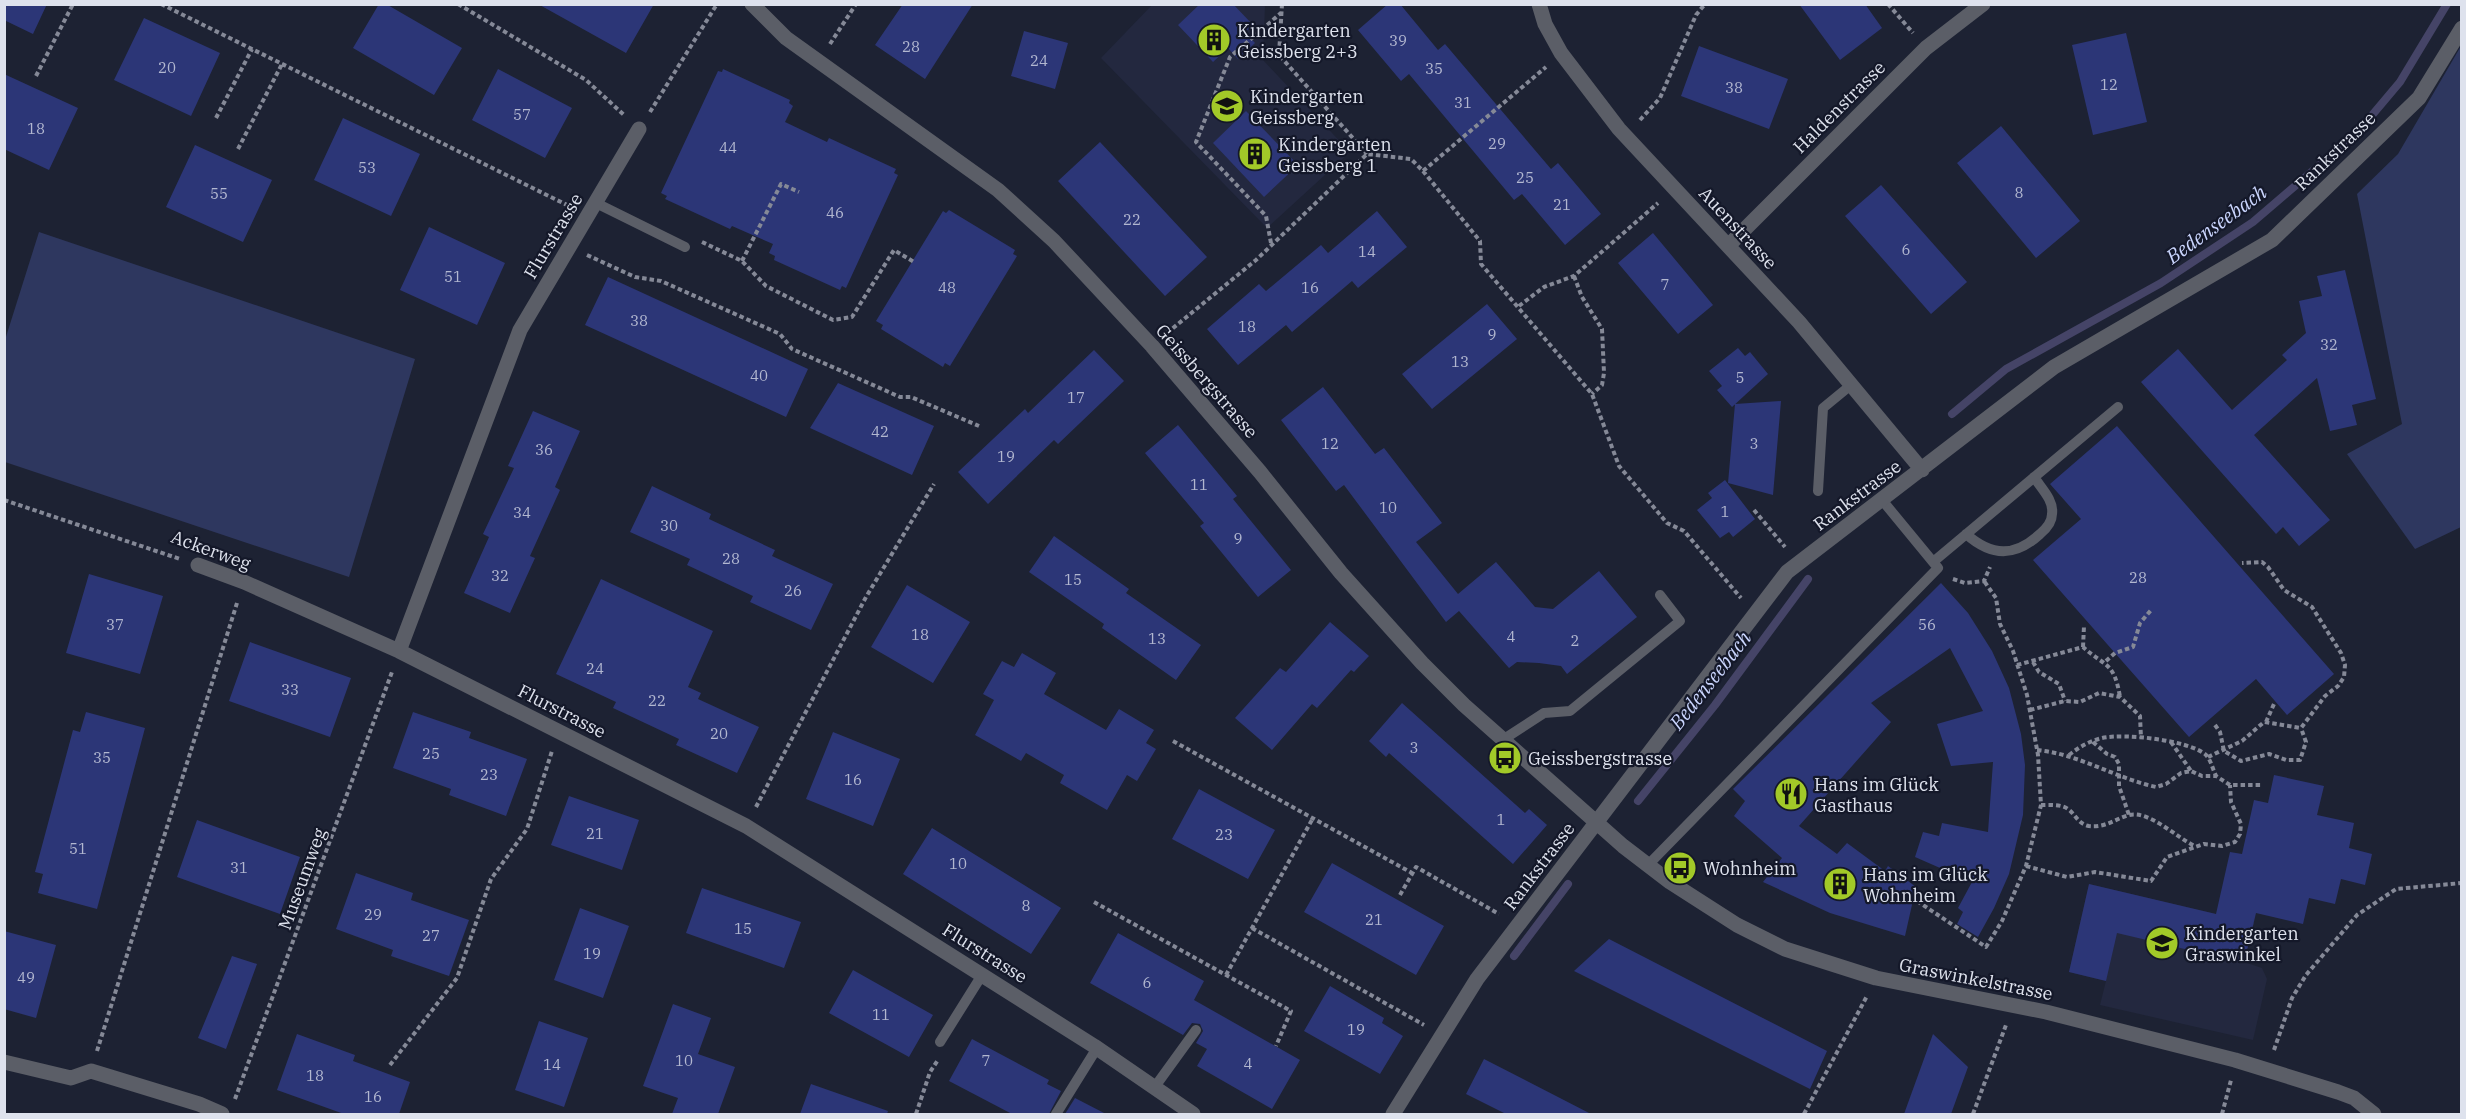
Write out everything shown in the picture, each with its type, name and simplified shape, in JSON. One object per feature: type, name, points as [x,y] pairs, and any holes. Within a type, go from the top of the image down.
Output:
[{"type":"street","name":"Geissbergstrasse","points":[[752,4],[786,38],[998,190],[1054,241],[1152,346],[1260,472],[1341,573],[1422,663],[1464,705],[1596,822]]},
{"type":"street","name":"Auenstrasse","points":[[1539,4],[1545,24],[1562,54],[1618,129],[1729,245],[1922,470]]},
{"type":"street","name":"Haldenstrasse","points":[[1729,245],[1926,48],[1983,4]]},
{"type":"street","name":"Rankstrasse","points":[[1393,1114],[1477,979],[1787,572],[2054,367],[2272,240],[2419,98],[2462,28]]},
{"type":"street","name":"Flurstrasse","points":[[639,129],[520,330],[399,651],[746,826],[1097,1048],[1193,1114]]},
{"type":"street","name":"Ackerweg","points":[[198,565],[244,582],[399,651]]},
{"type":"street","name":"Graswinkelstrasse","points":[[1596,822],[1648,865],[1737,925],[1785,949],[1876,978],[2013,1005],[2235,1060],[2354,1098],[2374,1114]]},
{"type":"street","points":[[4,1062],[70,1078],[91,1071],[226,1110]]},
{"type":"lane","points":[[592,209],[685,248]]},
{"type":"lane","points":[[1818,491],[1823,408],[1851,385]]},
{"type":"lane","points":[[1648,865],[1966,534],[2118,407]]},
{"type":"lane","points":[[1966,534],[1979,545],[2000,552],[2025,548],[2047,527],[2052,515],[2050,501],[2034,477]]},
{"type":"lane","points":[[1882,500],[1935,565]]},
{"type":"lane","points":[[1504,739],[1544,713],[1570,711],[1680,621],[1660,595]]},
{"type":"lane","points":[[940,1042],[982,975]]},
{"type":"lane","points":[[1154,1088],[1196,1030]]},
{"type":"lane","points":[[1056,1114],[1097,1048]]},
{"type":"path","points":[[36,76],[73,4]]},
{"type":"path","points":[[161,4],[282,64],[592,209]]},
{"type":"path","points":[[458,4],[586,80],[639,129],[717,4]]},
{"type":"path","points":[[826,49],[856,4]]},
{"type":"path","points":[[1282,4],[1279,55],[1367,154],[1411,159],[1423,171],[1480,241],[1481,264],[1592,394],[1619,466],[1667,523],[1684,531],[1749,605]]},
{"type":"path","points":[[1637,123],[1660,98],[1696,15],[1705,4]]},
{"type":"path","points":[[1888,4],[1926,48]]},
{"type":"path","points":[[1271,244],[1266,216],[1196,142],[1230,57],[1281,13]]},
{"type":"path","points":[[216,118],[252,49]]},
{"type":"path","points":[[1423,171],[1551,62]]},
{"type":"path","points":[[238,149],[282,64]]},
{"type":"path","points":[[1152,346],[1256,260],[1367,154]]},
{"type":"path","points":[[742,261],[781,184],[799,192]]},
{"type":"path","points":[[1519,306],[1544,287],[1574,276],[1663,198]]},
{"type":"path","points":[[692,237],[742,261],[766,286],[833,320],[852,317],[894,250],[914,262]]},
{"type":"path","points":[[570,247],[635,277],[661,281],[780,334],[792,349],[900,397],[911,397],[979,426]]},
{"type":"path","points":[[1574,276],[1582,297],[1602,329],[1604,373],[1602,385],[1592,394]]},
{"type":"path","points":[[746,826],[866,597],[934,484]]},
{"type":"path","name":"Ackerweg","points":[[4,500],[198,565]]},
{"type":"path","points":[[1755,510],[1790,552]]},
{"type":"path","points":[[1935,565],[1952,579],[1965,583],[1983,580],[1989,571],[1989,549]]},
{"type":"path","points":[[2242,562],[2262,562],[2284,590],[2312,607],[2341,653],[2345,665],[2344,677],[2338,686],[2325,696],[2301,728]]},
{"type":"path","points":[[1917,901],[1986,947],[2002,921],[2026,866],[2040,805],[2037,750],[2030,710],[2017,665],[2000,624],[1996,598],[1983,580]]},
{"type":"path","points":[[91,1071],[244,582]]},
{"type":"path","points":[[2106,661],[2115,653],[2133,647],[2140,623],[2152,609]]},
{"type":"path","points":[[2083,647],[2084,626]]},
{"type":"path","points":[[2017,665],[2083,647],[2106,661],[2115,676],[2120,697]]},
{"type":"path","name":"Museumweg","points":[[226,1110],[237,1096],[399,651]]},
{"type":"path","points":[[2033,662],[2039,672],[2059,684],[2065,701]]},
{"type":"path","points":[[2030,710],[2065,701],[2080,702],[2099,693],[2120,697],[2140,716],[2141,738]]},
{"type":"path","points":[[2266,722],[2274,704]]},
{"type":"path","points":[[2208,756],[2242,741],[2258,725],[2266,722],[2301,728]]},
{"type":"path","points":[[2215,725],[2220,732],[2224,750],[2241,761],[2269,754],[2286,760],[2300,760],[2306,742],[2301,728]]},
{"type":"path","points":[[390,1065],[457,978],[491,879],[527,830],[558,731]]},
{"type":"path","points":[[2069,755],[2080,746],[2103,738],[2141,738],[2170,742],[2198,750],[2208,756],[2216,776]]},
{"type":"path","points":[[1173,741],[1412,873]]},
{"type":"path","points":[[2093,742],[2107,754],[2115,757],[2120,775],[2119,786],[2130,815]]},
{"type":"path","points":[[2170,742],[2191,771],[2202,776],[2216,776],[2230,785],[2262,785]]},
{"type":"path","points":[[2037,750],[2069,755],[2081,763],[2156,787],[2166,784],[2181,773],[2191,771]]},
{"type":"path","points":[[2026,866],[2067,877],[2095,872],[2146,882],[2156,876],[2167,857],[2196,847],[2222,846],[2235,842],[2240,834],[2241,824],[2231,802],[2230,785]]},
{"type":"path","points":[[2040,805],[2063,807],[2076,820],[2092,826],[2106,825],[2130,815],[2162,824],[2171,834],[2196,847]]},
{"type":"path","points":[[1226,975],[1313,818]]},
{"type":"path","points":[[1400,895],[1416,867],[1518,925]]},
{"type":"path","points":[[2266,1070],[2292,998],[2306,975],[2357,915],[2396,889],[2462,883]]},
{"type":"path","points":[[1094,902],[1292,1011],[1276,1046]]},
{"type":"path","points":[[1252,928],[1442,1035]]},
{"type":"path","points":[[1804,1114],[1876,978]]},
{"type":"path","points":[[1973,1114],[2013,1005]]},
{"type":"path","points":[[916,1114],[930,1072],[939,1058]]},
{"type":"path","points":[[2222,1114],[2235,1060]]},
{"type":"shaded area","name":"Kindergarten Geissberg","points":[[1152,5],[1265,5],[1263,60],[1350,152],[1267,228],[1101,58]]},
{"type":"shaded area","points":[[2461,46],[2461,527],[2415,549],[2347,454],[2402,424],[2357,194],[2398,154]]},
{"type":"shaded area","points":[[39,232],[415,359],[349,577],[5,462],[5,340]]},
{"type":"shaded area","name":"Kindergarten Graswinkel","points":[[2089,884],[2254,923],[2244,962],[2262,968],[2267,979],[2253,1040],[2100,1005],[2106,981],[2069,972]]},
{"type":"building","points":[[4,4],[47,4],[33,34],[4,20]]},
{"type":"building","points":[[379,4],[386,4],[462,48],[434,95],[353,48]]},
{"type":"building","points":[[538,4],[654,4],[626,53]]},
{"type":"building","points":[[903,4],[973,4],[925,79],[875,45]]},
{"type":"building","name":"Kindergarten Geissberg 2+3","points":[[1200,4],[1233,4],[1253,25],[1245,32],[1255,43],[1238,59],[1228,48],[1213,62],[1178,25]]},
{"type":"building","points":[[1388,4],[1400,4],[1438,50],[1445,44],[1551,169],[1558,163],[1601,214],[1565,245],[1522,194],[1514,200],[1409,74],[1401,81],[1358,30]]},
{"type":"building","points":[[1799,4],[1865,4],[1882,28],[1840,60]]},
{"type":"building","points":[[144,18],[220,53],[191,116],[114,80]]},
{"type":"building","points":[[1024,31],[1068,43],[1055,89],[1011,76]]},
{"type":"building","points":[[2126,33],[2147,122],[2093,135],[2072,45]]},
{"type":"building","points":[[1699,46],[1788,79],[1769,129],[1681,96]]},
{"type":"building","points":[[498,69],[572,108],[545,158],[472,120]]},
{"type":"building","points":[[723,69],[790,100],[789,103],[793,106],[785,122],[827,142],[829,138],[896,169],[894,173],[898,175],[846,288],[842,286],[840,290],[774,260],[775,256],[769,253],[773,244],[732,226],[730,229],[665,199],[667,196],[661,193],[718,71],[722,72]]},
{"type":"building","points":[[4,74],[78,108],[49,170],[4,149]]},
{"type":"building","name":"Kindergarten Geissberg 1","points":[[1246,111],[1298,165],[1264,197],[1213,143]]},
{"type":"building","points":[[343,118],[420,154],[391,216],[314,180]]},
{"type":"building","points":[[2001,126],[2080,221],[2036,258],[1957,163]]},
{"type":"building","points":[[1100,142],[1207,257],[1165,296],[1058,181]]},
{"type":"building","points":[[195,145],[272,180],[243,242],[166,207]]},
{"type":"building","points":[[1881,185],[1967,282],[1931,314],[1845,216]]},
{"type":"building","points":[[949,210],[1015,250],[1013,254],[1017,256],[950,366],[945,363],[943,367],[881,329],[883,325],[876,321],[943,211],[946,213]]},
{"type":"building","points":[[1377,211],[1407,247],[1358,288],[1352,281],[1292,332],[1286,325],[1238,365],[1207,329],[1259,284],[1266,291],[1321,245],[1328,253]]},
{"type":"building","points":[[429,227],[505,263],[477,325],[400,290]]},
{"type":"building","points":[[1653,233],[1713,305],[1678,334],[1618,263]]},
{"type":"building","points":[[2345,270],[2376,399],[2352,405],[2357,425],[2330,431],[2317,378],[2254,435],[2330,520],[2299,546],[2283,527],[2276,534],[2141,382],[2178,349],[2232,410],[2287,360],[2282,355],[2306,333],[2299,301],[2322,296],[2317,276]]},
{"type":"building","points":[[608,277],[808,369],[786,417],[585,325]]},
{"type":"building","points":[[1487,304],[1517,339],[1432,409],[1402,374]]},
{"type":"building","points":[[1738,348],[1745,356],[1750,352],[1768,374],[1732,407],[1717,390],[1722,386],[1709,371]]},
{"type":"building","points":[[1094,350],[1124,381],[1058,444],[1054,440],[988,504],[958,472],[1025,409],[1028,413]]},
{"type":"building","points":[[838,383],[934,426],[912,475],[810,428]]},
{"type":"building","points":[[1323,387],[1375,454],[1384,448],[1442,523],[1416,542],[1458,594],[1496,562],[1535,607],[1553,609],[1599,571],[1637,617],[1567,674],[1561,666],[1539,663],[1517,662],[1509,668],[1459,611],[1446,622],[1344,485],[1336,491],[1281,420]]},
{"type":"building","points":[[1781,401],[1773,495],[1728,483],[1735,404]]},
{"type":"building","points":[[533,411],[580,431],[555,487],[560,490],[530,556],[535,558],[510,613],[464,593],[489,537],[483,534],[514,468],[508,466]]},
{"type":"building","points":[[1178,425],[1237,496],[1233,499],[1291,570],[1258,597],[1200,526],[1204,523],[1145,453]]},
{"type":"building","points":[[2117,426],[2334,674],[2287,715],[2256,679],[2189,737],[2033,560],[2081,519],[2050,484]]},
{"type":"building","points":[[1725,480],[1755,519],[1733,537],[1729,532],[1720,538],[1697,510],[1712,498],[1708,493]]},
{"type":"building","points":[[652,486],[711,514],[709,519],[775,550],[772,556],[833,584],[811,630],[750,602],[753,596],[687,565],[690,559],[630,532]]},
{"type":"building","points":[[1054,536],[1129,589],[1126,593],[1201,645],[1176,680],[1102,628],[1104,624],[1029,572]]},
{"type":"building","points":[[89,574],[163,596],[140,674],[66,653]]},
{"type":"building","points":[[601,579],[713,631],[688,687],[701,693],[698,699],[759,727],[737,773],[676,745],[679,739],[613,708],[616,702],[556,674]]},
{"type":"building","points":[[1941,583],[1968,613],[1992,651],[2009,688],[2021,734],[2025,765],[2023,815],[2009,874],[1978,937],[1957,924],[1963,912],[1958,908],[1972,882],[1915,857],[1923,832],[1939,836],[1942,823],[1988,832],[1993,762],[1951,766],[1937,724],[1983,711],[1950,648],[1871,703],[1891,722],[1799,826],[1837,854],[1847,843],[1885,871],[1888,866],[1916,887],[1905,936],[1830,913],[1763,882],[1782,858],[1734,816],[1745,801],[1733,789]]},
{"type":"building","points":[[907,585],[970,622],[933,683],[871,647]]},
{"type":"building","points":[[1330,622],[1369,656],[1354,672],[1351,670],[1317,708],[1312,704],[1272,750],[1235,718],[1280,668],[1286,672]]},
{"type":"building","points":[[250,642],[351,678],[330,737],[229,701]]},
{"type":"building","points":[[1022,653],[1056,673],[1044,694],[1106,730],[1119,709],[1154,730],[1146,743],[1156,749],[1137,781],[1127,775],[1107,810],[1060,783],[1064,775],[1026,753],[1021,761],[975,735],[994,700],[983,694],[1002,661],[1014,667]]},
{"type":"building","points":[[1402,703],[1525,813],[1529,809],[1547,825],[1513,864],[1389,753],[1386,757],[1369,741]]},
{"type":"building","points":[[86,712],[145,728],[97,909],[38,893],[43,874],[35,872],[73,730],[80,732]]},
{"type":"building","points":[[413,712],[471,732],[469,738],[527,759],[506,816],[449,795],[451,789],[393,768]]},
{"type":"building","points":[[833,732],[900,759],[873,826],[806,799]]},
{"type":"building","points":[[2274,775],[2324,786],[2317,815],[2354,823],[2349,848],[2372,854],[2365,885],[2341,879],[2335,904],[2309,898],[2303,924],[2256,913],[2244,963],[2117,933],[2106,981],[2069,972],[2089,884],[2216,914],[2230,852],[2242,854],[2254,800],[2268,803]]},
{"type":"building","points":[[1199,789],[1275,830],[1248,879],[1172,839]]},
{"type":"building","points":[[569,796],[639,820],[622,870],[551,845]]},
{"type":"building","points":[[197,820],[300,857],[280,914],[177,877]]},
{"type":"building","points":[[932,828],[1061,908],[1031,954],[903,874]]},
{"type":"building","points":[[1332,863],[1444,926],[1416,975],[1304,912]]},
{"type":"building","points":[[356,873],[413,893],[411,900],[469,920],[449,976],[391,956],[393,950],[336,929]]},
{"type":"building","points":[[702,888],[801,922],[784,968],[686,933]]},
{"type":"building","points":[[580,908],[629,926],[603,998],[554,980]]},
{"type":"building","points":[[4,931],[56,945],[36,1018],[4,1009]]},
{"type":"building","points":[[1118,933],[1204,981],[1194,1000],[1300,1060],[1272,1109],[1197,1066],[1207,1049],[1196,1043],[1203,1031],[1200,1024],[1192,1023],[1183,1035],[1090,983]]},
{"type":"building","points":[[1609,939],[1827,1051],[1810,1089],[1574,971]]},
{"type":"building","points":[[232,956],[257,964],[226,1049],[198,1038]]},
{"type":"building","points":[[853,970],[933,1015],[909,1057],[829,1013]]},
{"type":"building","points":[[1330,986],[1384,1018],[1382,1023],[1403,1036],[1380,1074],[1304,1031]]},
{"type":"building","points":[[673,1004],[711,1018],[698,1054],[735,1067],[718,1114],[672,1114],[678,1098],[643,1086]]},
{"type":"building","points":[[539,1021],[588,1038],[564,1107],[515,1090]]},
{"type":"building","points":[[297,1034],[355,1055],[353,1061],[410,1082],[399,1114],[344,1114],[277,1090]]},
{"type":"building","points":[[1933,1034],[1968,1067],[1951,1114],[1904,1114]]},
{"type":"building","points":[[972,1039],[1049,1080],[1047,1084],[1061,1091],[1049,1114],[1012,1114],[949,1081]]},
{"type":"building","points":[[1484,1059],[1591,1114],[1506,1114],[1466,1094]]},
{"type":"building","points":[[811,1084],[888,1111],[887,1114],[800,1114]]},
{"type":"building","points":[[1075,1098],[1106,1114],[1065,1114]]},
{"type":"waterway","name":"Bedenseebach","points":[[1952,414],[2006,369],[2161,283],[2253,222],[2357,133],[2400,82],[2447,4]]},
{"type":"waterway","name":"Bedenseebach","points":[[1638,801],[1715,705],[1808,579]]},
{"type":"waterway","name":"Bedenseebach","points":[[1514,956],[1568,884]]},
{"type":"place","name":"Kindergarten Geissberg 2+3","points":[[1214,40]]},
{"type":"place","name":"Kindergarten Geissberg","points":[[1227,106]]},
{"type":"place","name":"Kindergarten Geissberg 1","points":[[1255,154]]},
{"type":"place","name":"Geissbergstrasse","points":[[1505,758]]},
{"type":"place","name":"Hans im Glück Gasthaus","points":[[1791,794]]},
{"type":"place","name":"Wohnheim","points":[[1680,868]]},
{"type":"place","name":"Hans im Glück Wohnheim","points":[[1840,884]]},
{"type":"place","name":"Kindergarten Graswinkel","points":[[2162,943]]}]
